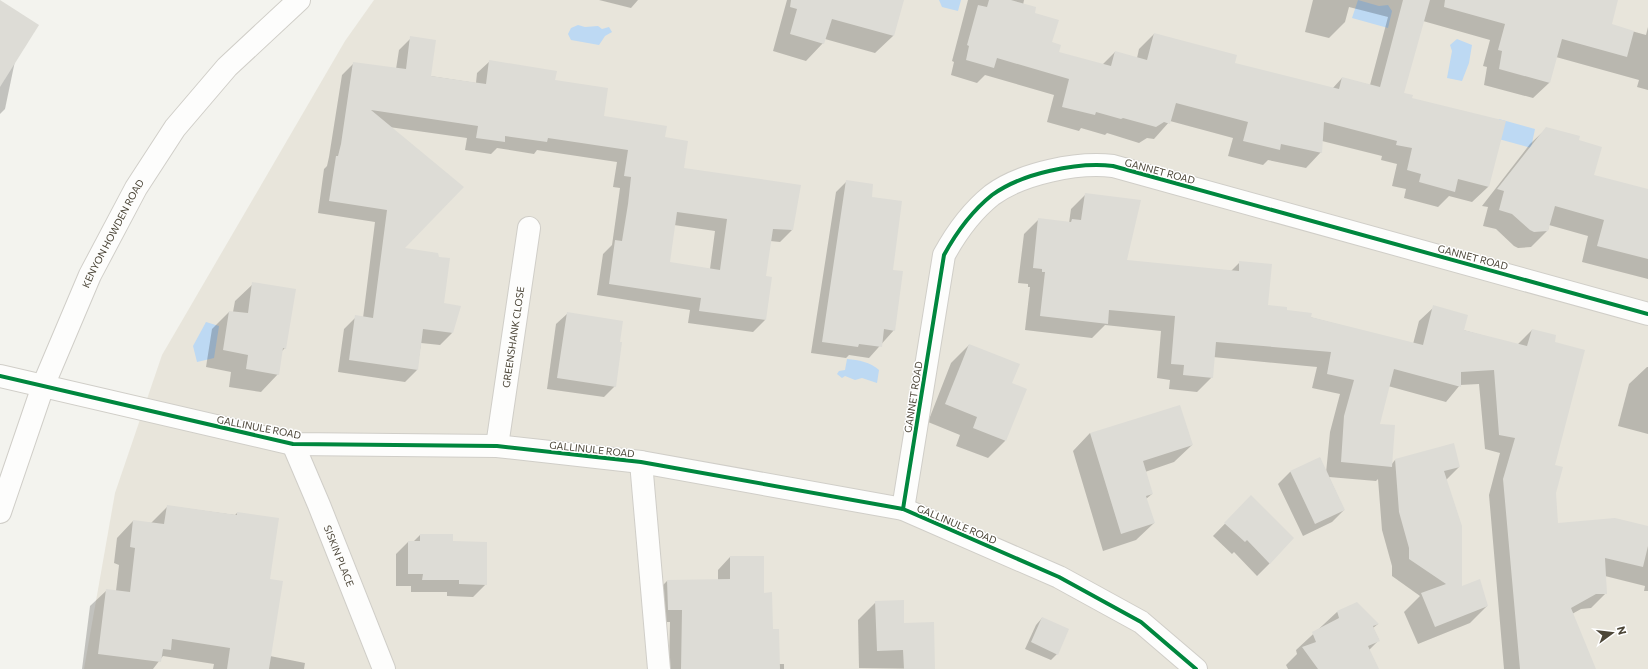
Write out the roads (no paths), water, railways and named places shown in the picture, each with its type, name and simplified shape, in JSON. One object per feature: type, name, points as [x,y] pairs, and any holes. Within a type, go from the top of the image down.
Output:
[{"type":"street","name":"KENYON HOWDEN ROAD","points":[[0,512],[43,386],[90,275],[136,188],[174,128],[227,67],[299,0]]},
{"type":"street","name":"GANNET ROAD","points":[[903,509],[944,255],[954,236],[970,217],[992,196],[1006,187],[1041,173],[1076,166],[1097,164],[1113,166],[1648,314]]},
{"type":"street","name":"GREENSHANK CLOSE","points":[[497,446],[529,228]]},
{"type":"street","name":"GALLINULE ROAD","points":[[0,376],[293,444],[497,446],[641,462],[903,509],[1059,576],[1141,622],[1196,669]]},
{"type":"street","name":"SISKIN PLACE","points":[[293,444],[319,505],[384,669]]},
{"type":"street","points":[[641,462],[659,669]]},
{"type":"water","points":[[939,0],[961,0],[958,11],[942,7]]},
{"type":"water","points":[[1358,0],[1379,6],[1388,5],[1392,11],[1388,28],[1352,18]]},
{"type":"water","points":[[578,25],[585,27],[598,26],[602,29],[609,27],[612,32],[605,36],[599,45],[571,40],[568,34],[571,28]]},
{"type":"water","points":[[1457,39],[1472,45],[1469,63],[1462,81],[1447,78],[1452,51],[1450,45]]},
{"type":"water","points":[[1499,119],[1535,129],[1531,148],[1495,138]]},
{"type":"water","points":[[206,322],[219,326],[214,358],[197,362],[193,346]]},
{"type":"water","points":[[847,359],[864,362],[879,370],[877,383],[862,378],[855,380],[845,376],[842,378],[837,374],[839,371],[845,370]]}]
